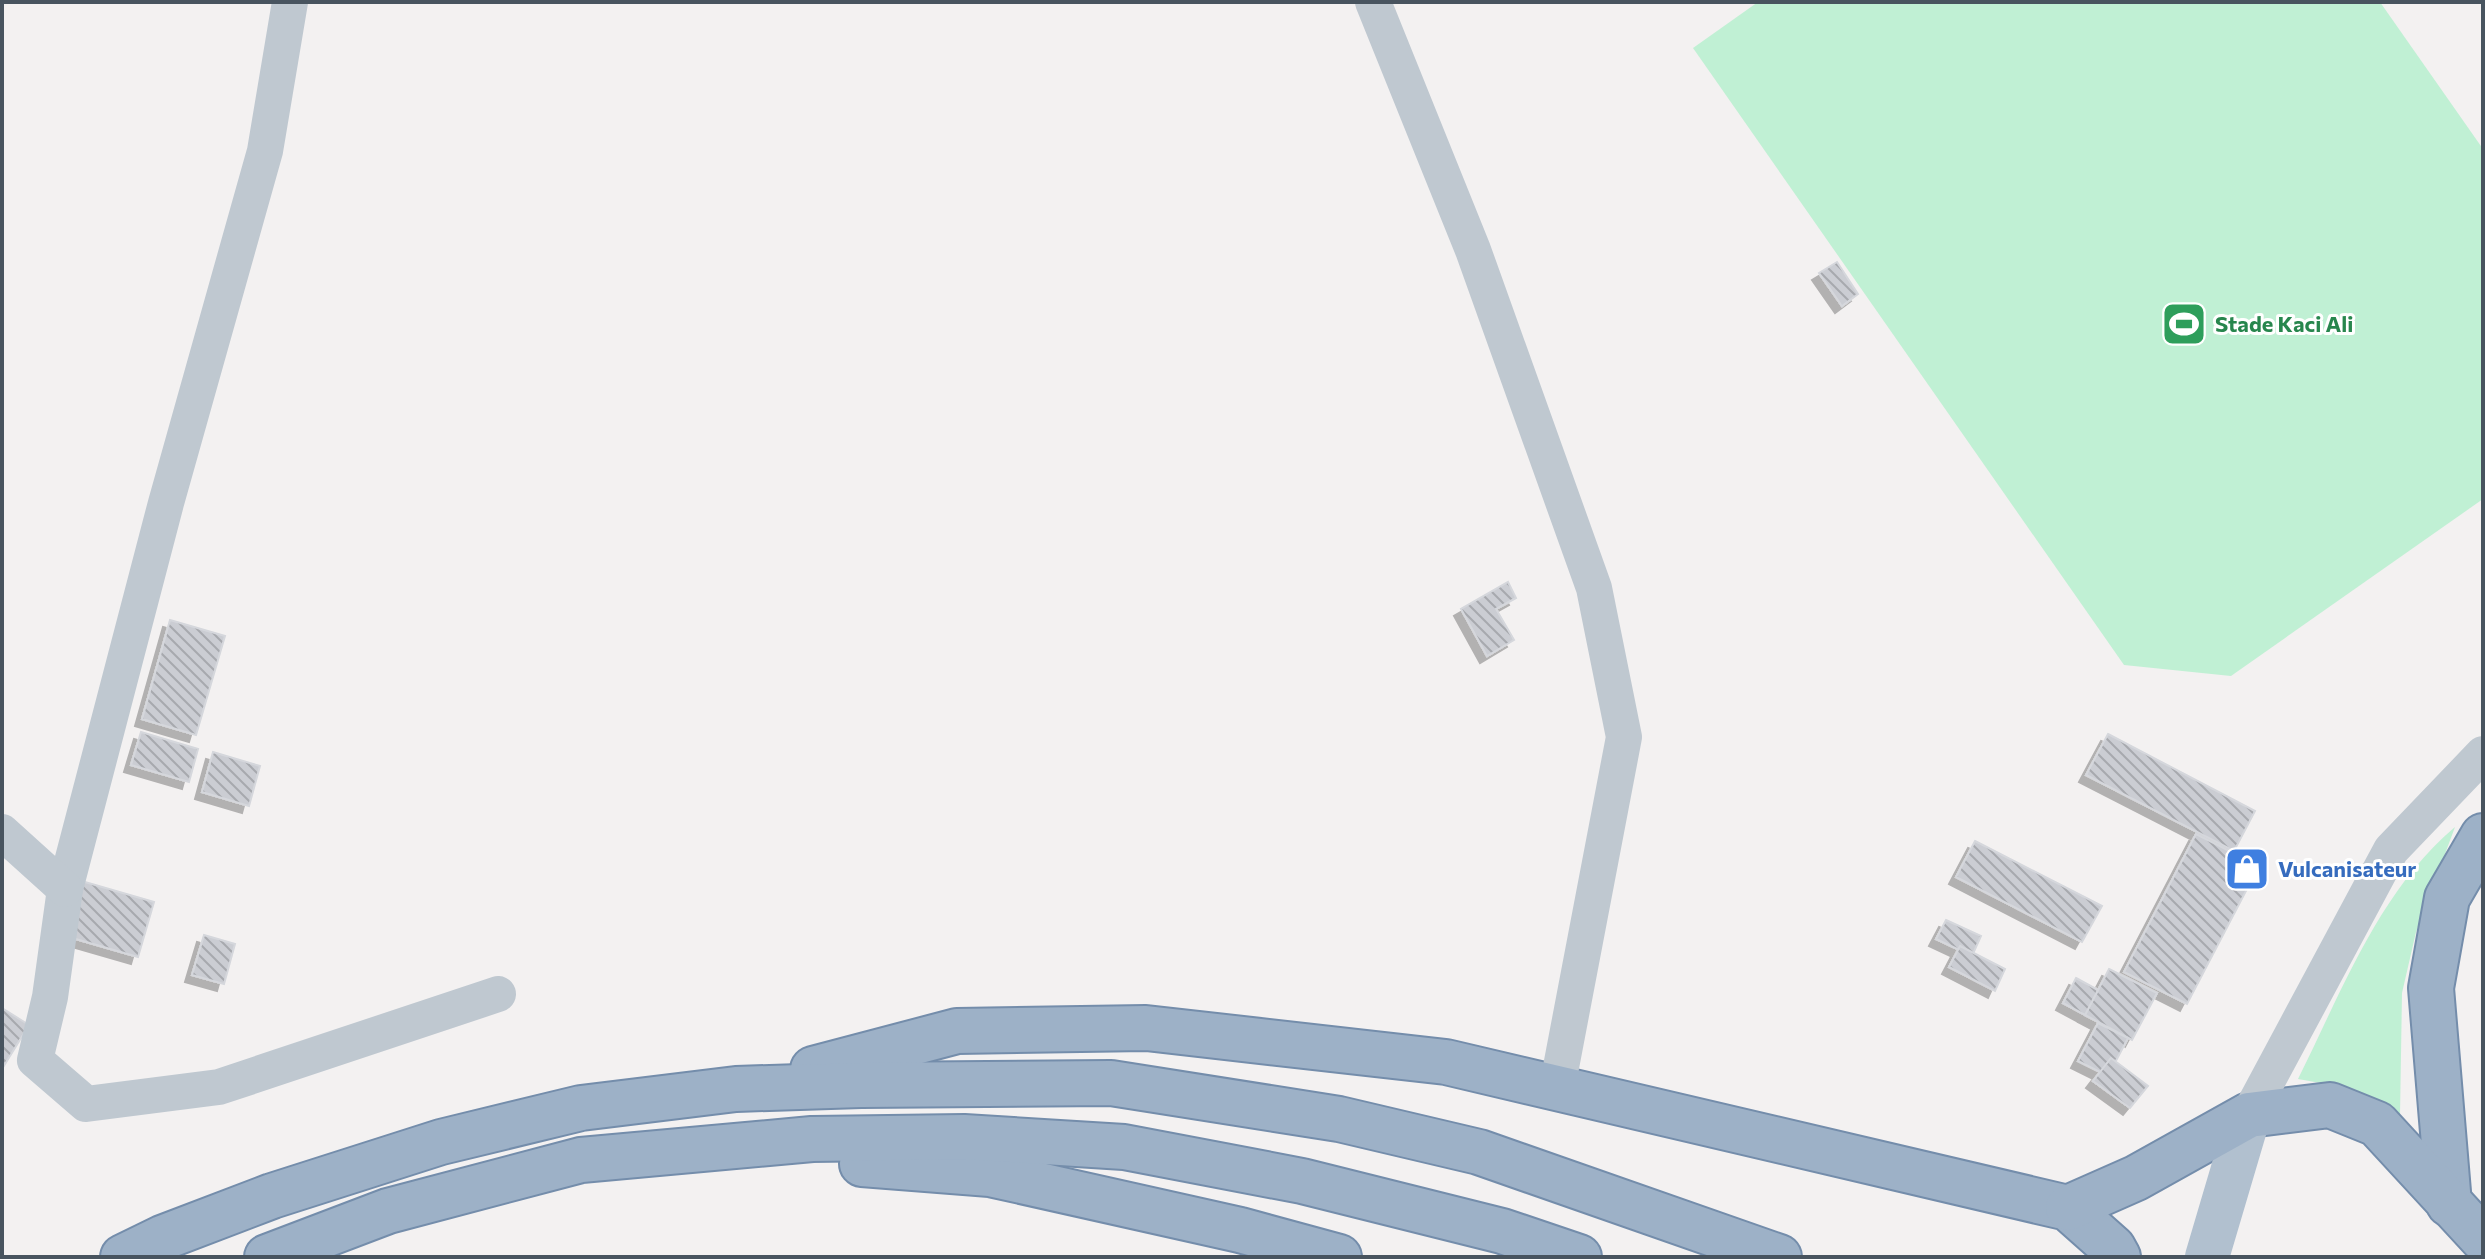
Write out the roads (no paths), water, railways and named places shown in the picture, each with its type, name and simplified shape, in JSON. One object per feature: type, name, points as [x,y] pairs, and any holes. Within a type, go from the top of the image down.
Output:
[{"type":"highway","points":[[2449,1204],[2431,988],[2447,898],[2483,836]]},
{"type":"highway","points":[[736,1089],[957,1031],[1146,1028],[1446,1062],[2068,1208],[2113,1248],[2118,1257]]},
{"type":"highway","points":[[123,1257],[162,1238],[272,1196],[441,1142],[581,1108],[736,1089],[1111,1083],[1339,1119],[1479,1152],[1779,1257]]},
{"type":"highway","points":[[2068,1208],[2136,1178],[2249,1115],[2330,1105],[2377,1124],[2483,1239]]},
{"type":"highway","points":[[267,1257],[388,1211],[581,1160],[812,1139],[964,1137],[1124,1147],[1302,1181],[1502,1231],[1579,1257]]},
{"type":"highway","points":[[692,1150],[990,1174],[1240,1230],[1339,1257]]},
{"type":"main road","points":[[2207,1257],[2249,1115]]},
{"type":"street","points":[[290,2],[265,151],[166,503],[65,889],[50,997],[35,1060],[86,1104],[219,1087],[498,994]]},
{"type":"street","points":[[1373,2],[1473,250],[1594,588],[1624,737],[1557,1088]]},
{"type":"street","points":[[2249,1115],[2391,850],[2483,754]]},
{"type":"street","points":[[2,832],[65,889]]},
{"type":"place","name":"Stade Kaci Ali","points":[[2184,324]]},
{"type":"place","name":"Vulcanisateur","points":[[2247,869]]}]
